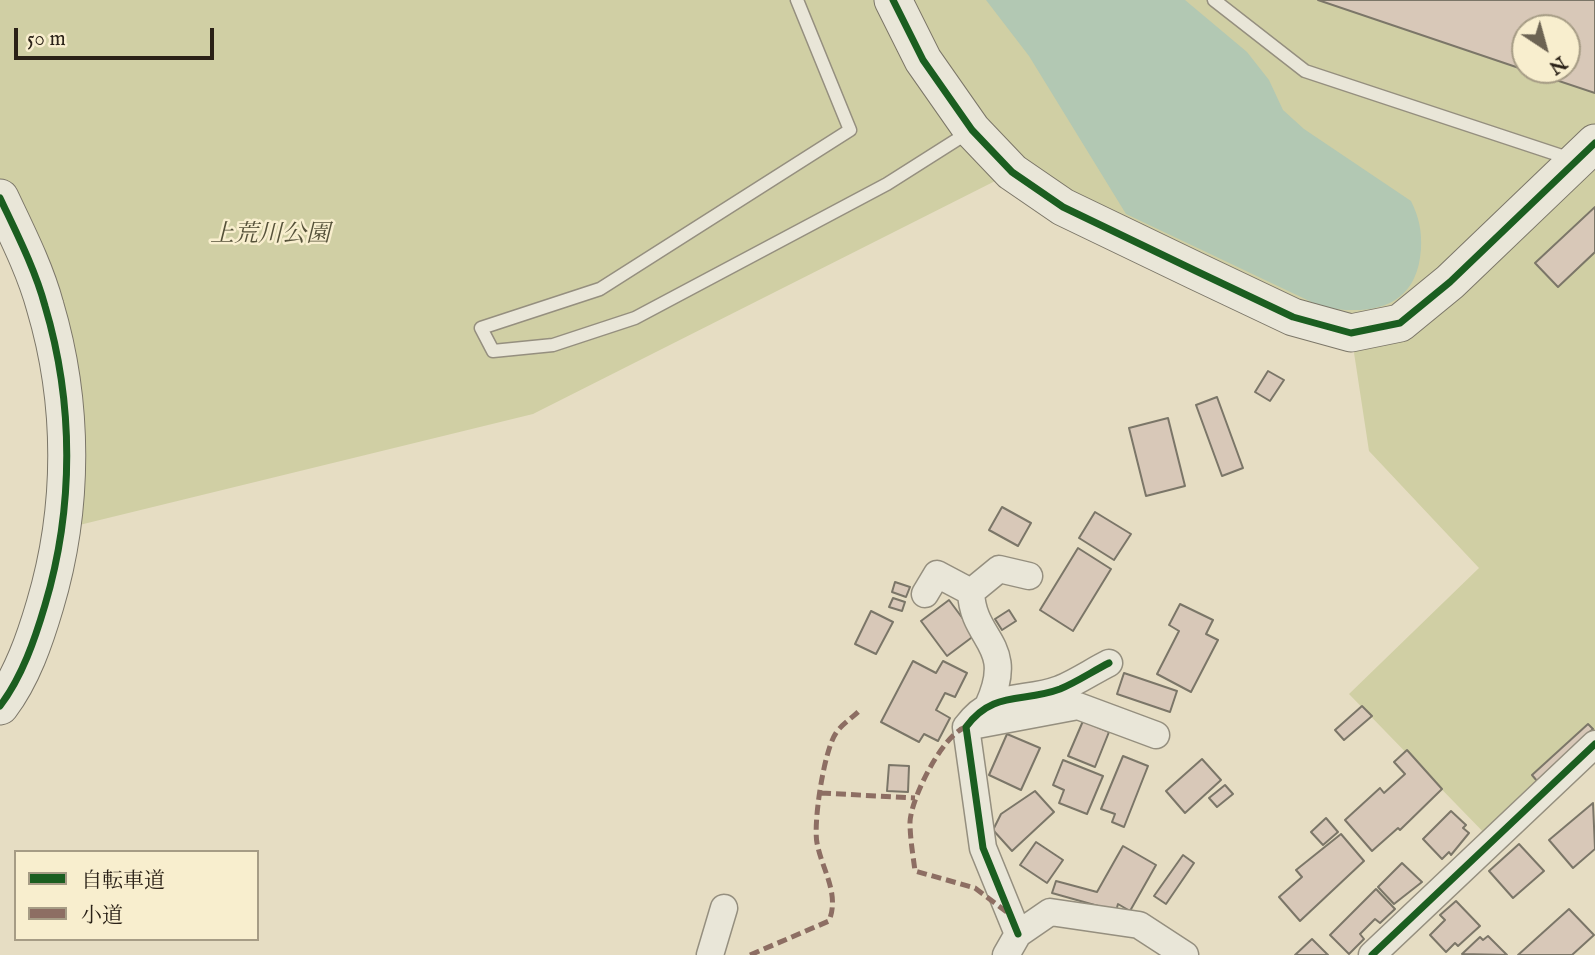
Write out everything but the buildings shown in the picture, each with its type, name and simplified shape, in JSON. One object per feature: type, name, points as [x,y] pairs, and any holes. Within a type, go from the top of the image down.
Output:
[{"type":"street","points":[[893,0],[923,60],[972,130],[1012,172],[1063,207],[1293,317],[1351,332],[1400,323],[1450,282],[1586,152]]},
{"type":"street","points":[[0,198],[45,305],[61,382],[68,456],[63,529],[51,586],[35,639],[0,706]]},
{"type":"street","points":[[971,592],[999,569],[1029,576]]},
{"type":"street","points":[[925,594],[937,574],[971,592]]},
{"type":"street","points":[[971,592],[972,606],[992,643],[997,660],[999,682],[988,706]]},
{"type":"street","points":[[1109,663],[1059,689],[979,710],[966,727],[983,848],[1012,945],[1050,912],[1139,925],[1185,955]]},
{"type":"street","points":[[966,727],[1078,706],[1156,736]]},
{"type":"street","points":[[1372,955],[1595,744]]},
{"type":"street","points":[[710,955],[724,908]]},
{"type":"lane","points":[[797,0],[850,130],[600,289],[481,328],[493,351],[553,345],[635,318],[887,184],[972,130]]},
{"type":"lane","points":[[1214,0],[1305,71],[1586,152]]},
{"type":"green space","name":"上荒川公園","points":[[0,0],[1595,0],[1595,744],[1492,841],[1349,694],[1479,568],[1369,451],[1351,333],[1013,172],[533,414],[63,529],[68,456],[0,198]]},
{"type":"shaded area","points":[[986,0],[1185,0],[1247,52],[1269,80],[1283,110],[1304,129],[1411,201],[1419,224],[1421,249],[1418,269],[1411,284],[1401,296],[1389,304],[1374,308],[1340,310],[1322,307],[1126,214],[1029,56]]},
{"type":"marked path","points":[[750,955],[829,921],[832,911],[831,891],[819,853],[816,833],[820,787],[827,755],[836,733],[859,711]]},
{"type":"marked path","points":[[966,727],[957,732],[938,754],[916,798],[910,822],[915,871],[975,888],[1008,913]]},
{"type":"marked path","points":[[821,793],[915,798]]},
{"type":"cycle path","points":[[893,0],[923,60],[972,130],[1012,172],[1063,207],[1196,271],[1293,317],[1351,333],[1400,323],[1450,282],[1595,143]]},
{"type":"cycle path","points":[[0,198],[31,265],[55,343],[67,456],[55,568],[32,644],[21,670],[0,706]]},
{"type":"cycle path","points":[[1018,934],[983,848],[966,727],[976,715],[998,702],[1060,689],[1109,663]]},
{"type":"cycle path","points":[[1372,955],[1595,744]]}]
